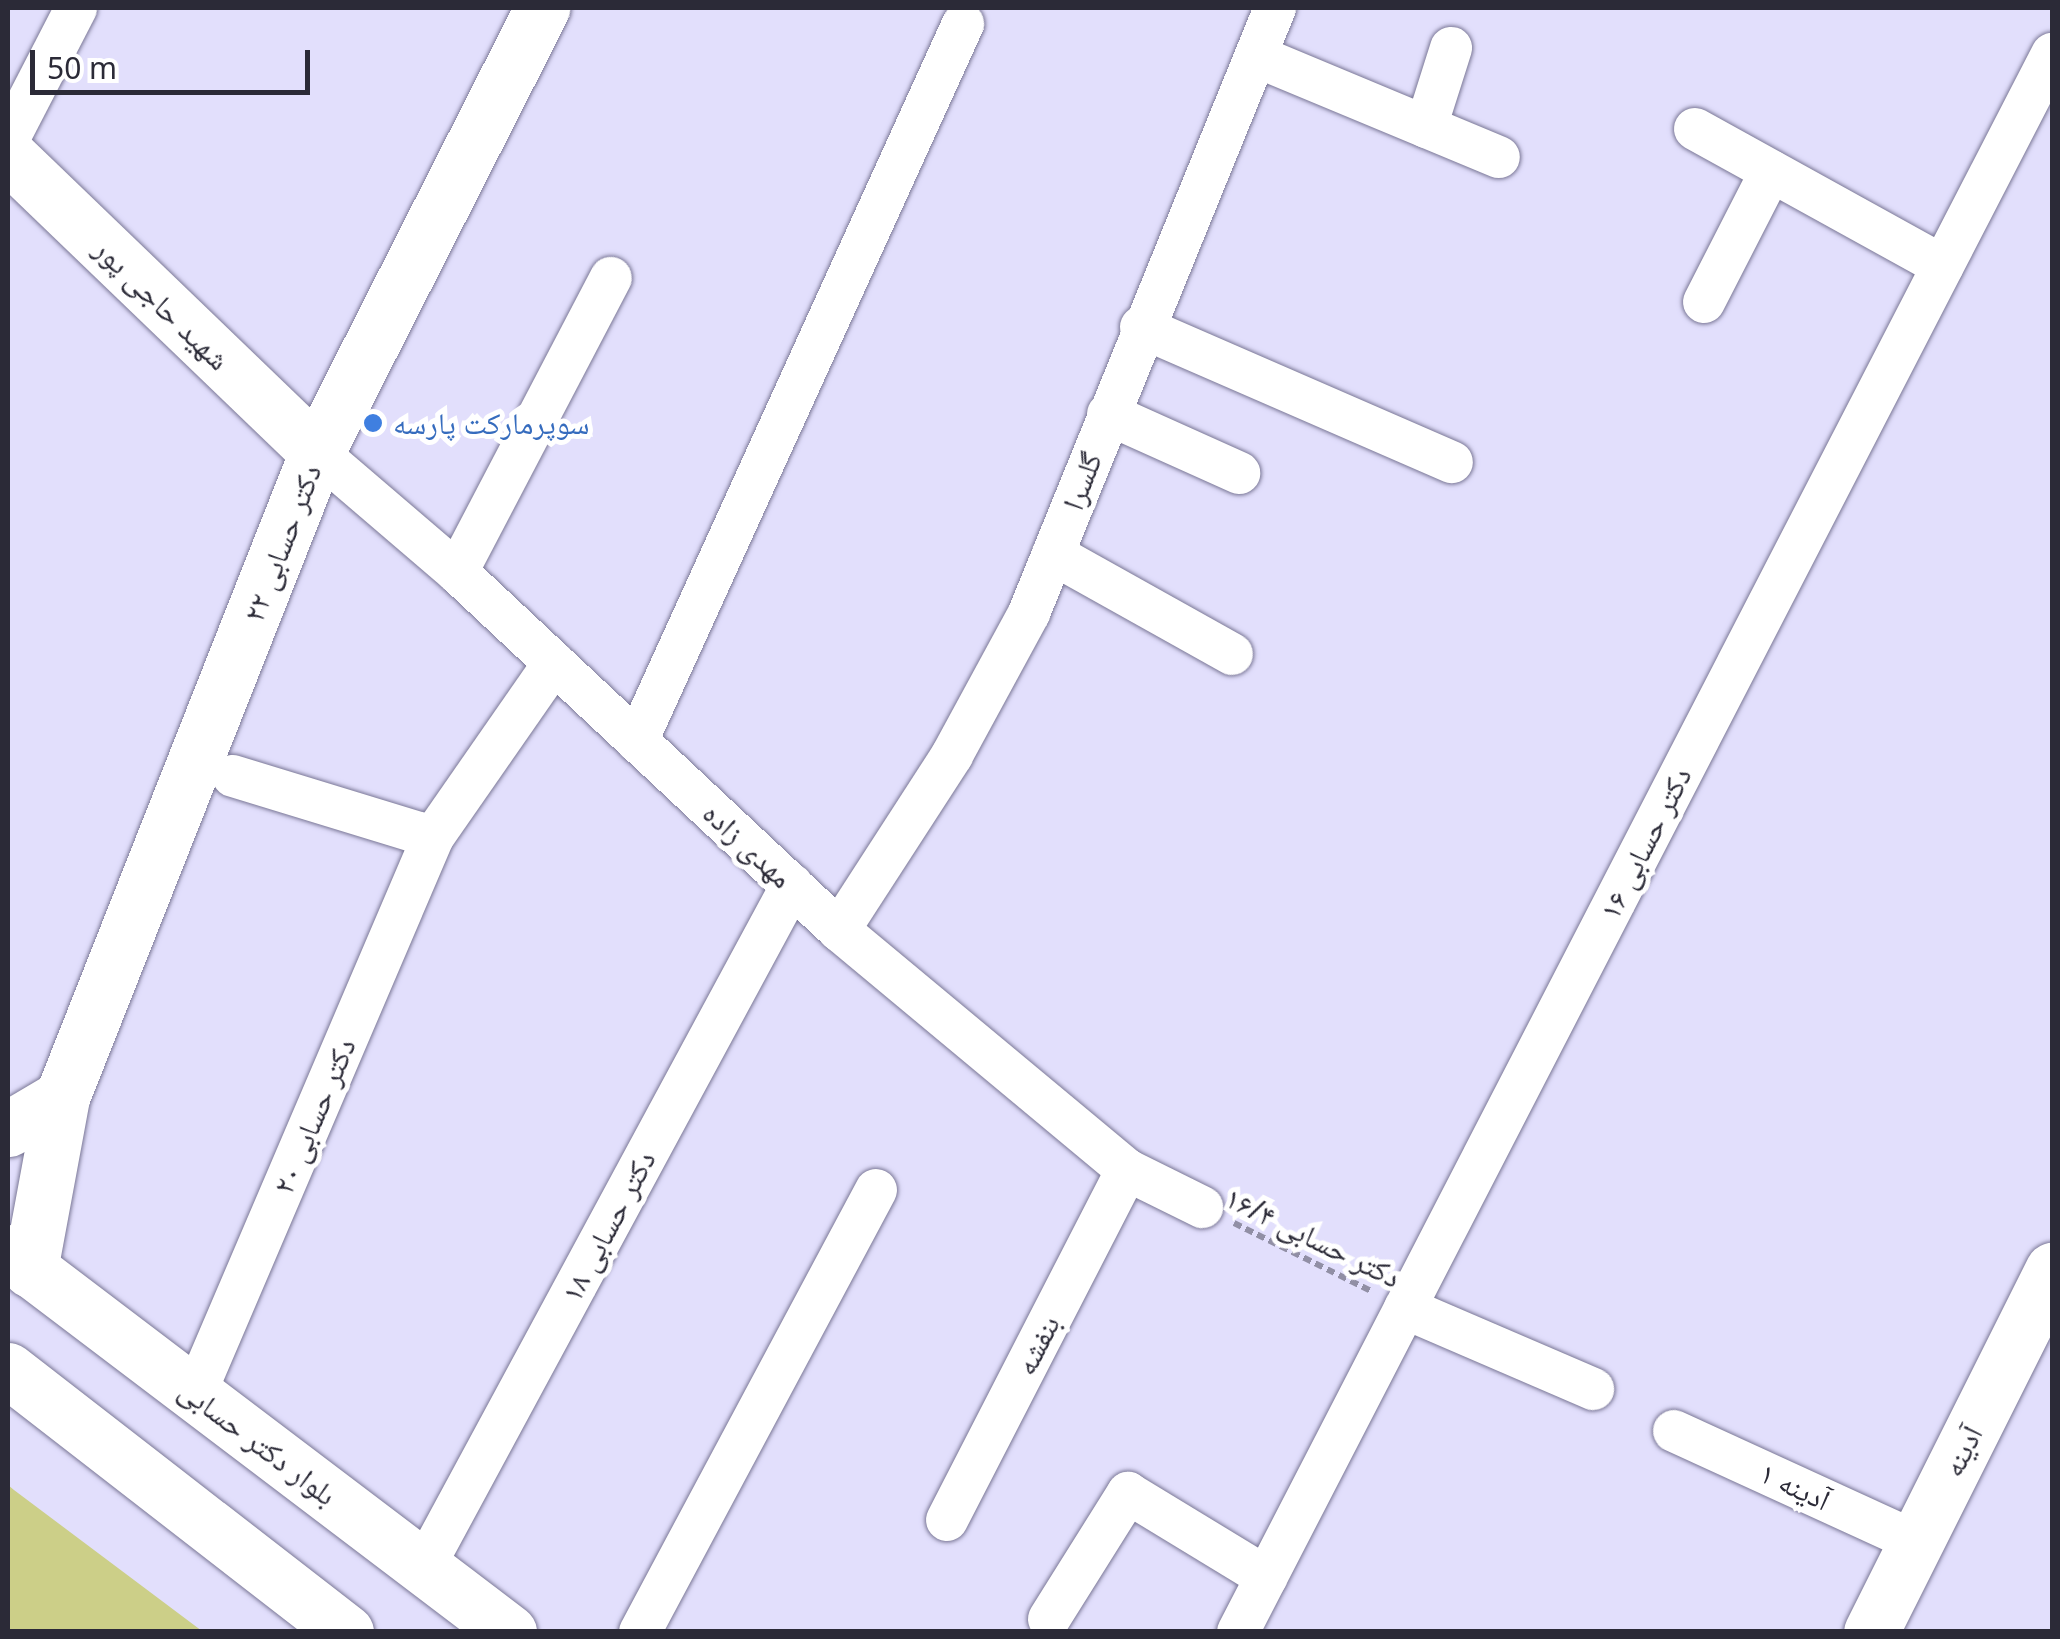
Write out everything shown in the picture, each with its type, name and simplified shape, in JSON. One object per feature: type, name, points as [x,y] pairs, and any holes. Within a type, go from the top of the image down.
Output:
[{"type":"street","points":[[8,140],[76,8]]},
{"type":"street","name":"۲۲ دکتر حسابی","points":[[19,1261],[62,1097],[317,452],[542,8]]},
{"type":"street","name":"گلسرا","points":[[839,930],[952,755],[1029,614],[1141,327],[1275,8]]},
{"type":"street","points":[[637,741],[963,24]]},
{"type":"street","points":[[1426,127],[1451,48]]},
{"type":"street","name":"۱۶ دکتر حسابی","points":[[1238,1632],[2052,54]]},
{"type":"street","points":[[1256,56],[1499,158]]},
{"type":"street","points":[[1695,130],[1943,266]]},
{"type":"street","name":"شهید حاجی پور","points":[[8,155],[317,452]]},
{"type":"street","points":[[1704,302],[1771,171]]},
{"type":"street","points":[[457,572],[611,278]]},
{"type":"street","points":[[1141,327],[1452,462]]},
{"type":"street","points":[[1108,414],[1239,473]]},
{"type":"street","name":"مهدی زاده","points":[[317,452],[457,572],[839,930],[1127,1170],[1202,1207]]},
{"type":"street","points":[[1053,554],[1232,654]]},
{"type":"street","name":"۲۰ دکتر حسابی","points":[[195,1394],[433,837],[554,663]]},
{"type":"street","points":[[233,776],[433,837]]},
{"type":"street","name":"۱۸ دکتر حسابی","points":[[424,1567],[792,885]]},
{"type":"street","points":[[8,1129],[62,1097]]},
{"type":"street","name":"بنفشه","points":[[947,1520],[1127,1170]]},
{"type":"street","points":[[640,1632],[876,1190]]},
{"type":"street","name":"بلوار دکتر حسابی","points":[[19,1261],[509,1632]]},
{"type":"street","name":"آدینه","points":[[1870,1632],[2052,1270]]},
{"type":"street","points":[[1405,1308],[1593,1389]]},
{"type":"street","points":[[8,1370],[346,1632]]},
{"type":"street","name":"۱ آدینه","points":[[1674,1431],[1916,1542]]},
{"type":"street","points":[[1048,1619],[1128,1493],[1266,1577]]},
{"type":"path","name":"۱۶/۴ دکتر حسابی","points":[[1202,1207],[1405,1308]]},
{"type":"green space","points":[[8,1485],[14,1490],[202,1631],[8,1631]]},
{"type":"place","name":"سوپرمارکت پارسه","points":[[373,423]]}]
